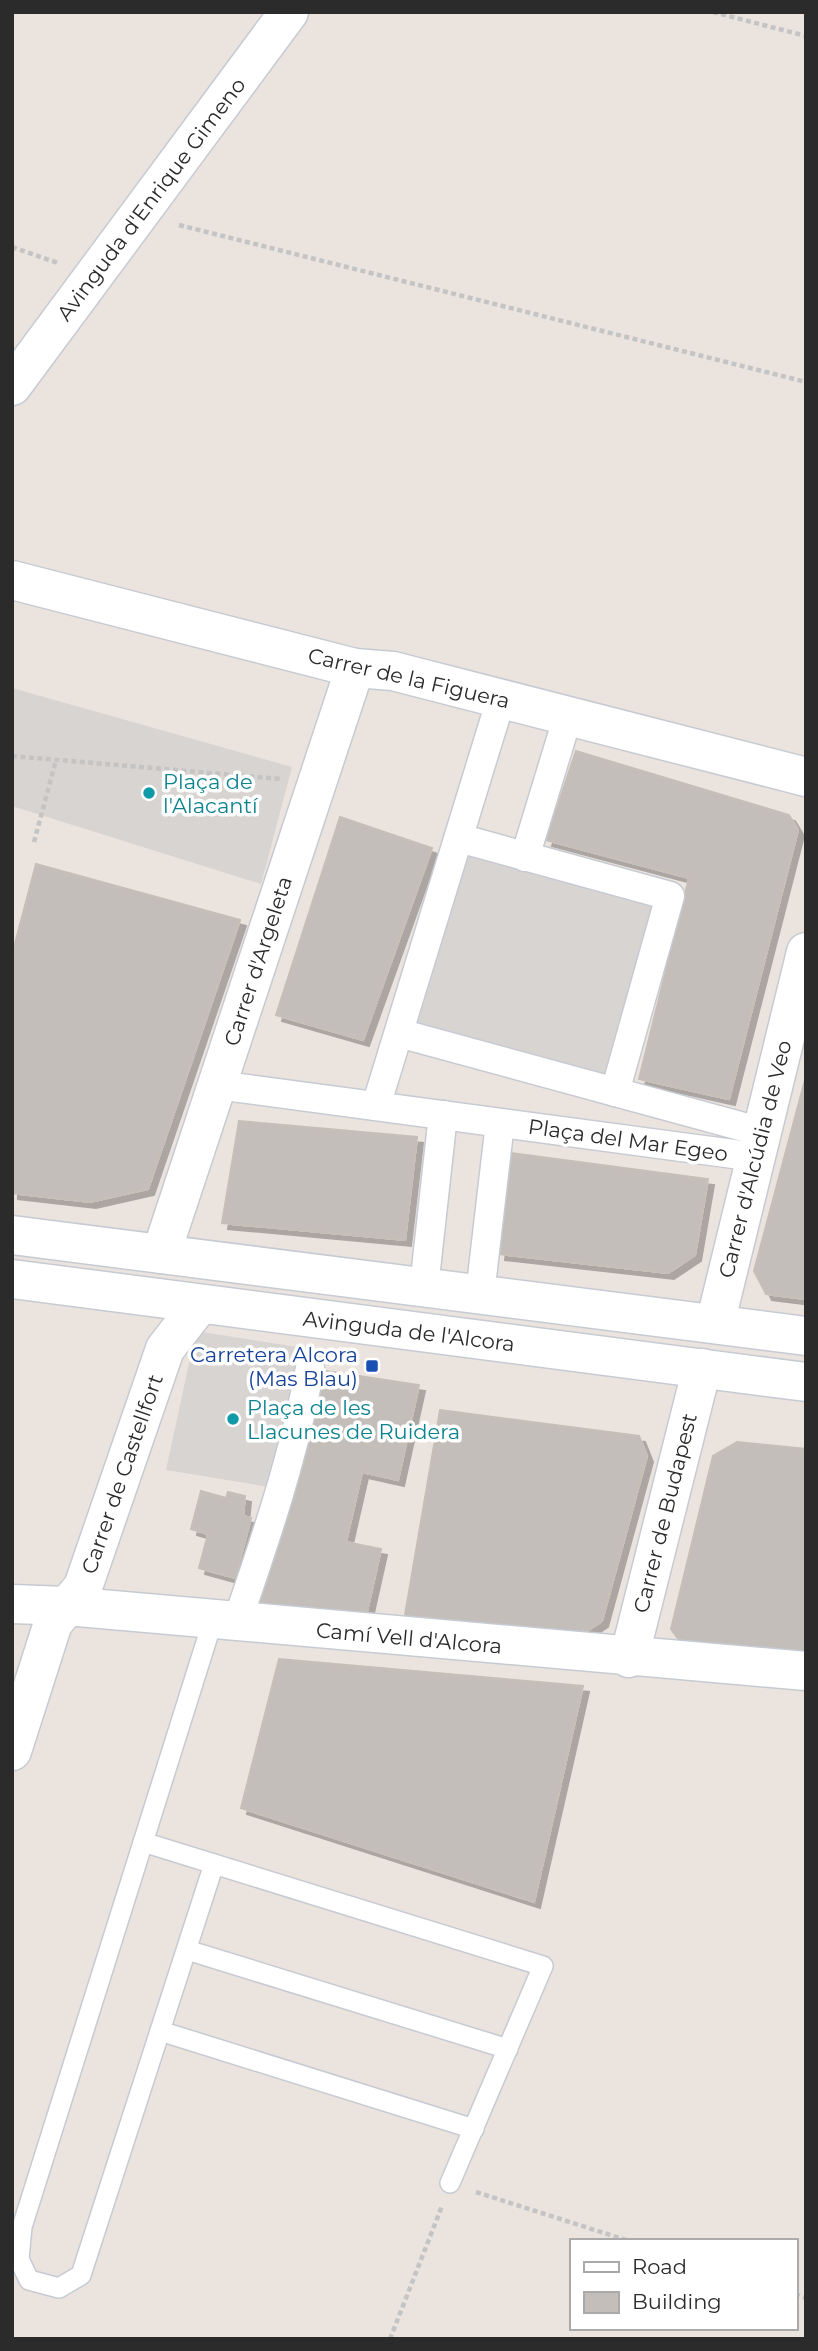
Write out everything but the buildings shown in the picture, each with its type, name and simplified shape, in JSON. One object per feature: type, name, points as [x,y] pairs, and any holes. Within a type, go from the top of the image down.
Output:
[{"type":"street","name":"Avinguda d'Enrique Gimeno","points":[[12,386],[289,12]]},
{"type":"street","name":"Carrer de la Figuera","points":[[12,580],[355,668],[393,671],[806,777]]},
{"type":"street","name":"Carrer d'Argeleta","points":[[161,1254],[355,668]]},
{"type":"street","points":[[376,1106],[501,699]]},
{"type":"street","points":[[526,857],[568,716]]},
{"type":"street","points":[[458,838],[670,896],[615,1092]]},
{"type":"street","name":"Carrer d'Alcúdia de Veo","points":[[715,1324],[806,952]]},
{"type":"street","name":"Plaça del Mar Egeo","points":[[399,1033],[615,1092],[759,1145]]},
{"type":"street","name":"Plaça del Mar Egeo","points":[[217,1084],[500,1123],[759,1145]]},
{"type":"street","points":[[424,1287],[443,1115]]},
{"type":"street","name":"Plaça del Mar Egeo","points":[[480,1294],[500,1123]]},
{"type":"street","points":[[12,1235],[806,1336]]},
{"type":"street","name":"Avinguda de l'Alcora","points":[[12,1279],[806,1382]]},
{"type":"street","name":"Carrer de Castellfort","points":[[148,1297],[165,1349]]},
{"type":"street","name":"Carrer de Castellfort","points":[[12,1751],[53,1623],[83,1587],[165,1349],[200,1304]]},
{"type":"street","points":[[225,1621],[294,1443],[310,1368]]},
{"type":"street","name":"Carrer de Budapest","points":[[629,1658],[702,1368]]},
{"type":"street","name":"Camí Vell d'Alcora","points":[[12,1604],[67,1606],[629,1658],[806,1671]]},
{"type":"lane","points":[[214,1864],[81,2275],[59,2288],[29,2280],[19,2259],[22,2227],[143,1842],[225,1621]]},
{"type":"lane","points":[[143,1842],[544,1966],[450,2183]]},
{"type":"lane","points":[[187,1950],[508,2049]]},
{"type":"lane","points":[[160,2031],[474,2129]]},
{"type":"path","points":[[713,12],[806,36]]},
{"type":"path","points":[[141,214],[806,382]]},
{"type":"path","points":[[12,247],[95,276]]},
{"type":"path","points":[[12,756],[289,779]]},
{"type":"path","points":[[34,842],[56,760]]},
{"type":"path","points":[[390,2339],[450,2183],[623,2239]]},
{"type":"shaded area","name":"Plaça de l'Alacantí","points":[[12,688],[292,767],[261,884],[12,806]]},
{"type":"shaded area","points":[[459,838],[670,896],[615,1092],[399,1033]]},
{"type":"shaded area","name":"Plaça de les Llacunes de Ruidera","points":[[196,1331],[304,1348],[275,1488],[166,1470]]},
{"type":"place","name":"Plaça de l'Alacantí","points":[[149,793]]},
{"type":"place","name":"Carretera Alcora (Mas Blau)","points":[[372,1366]]},
{"type":"place","name":"Plaça de les Llacunes de Ruidera","points":[[233,1419]]}]
